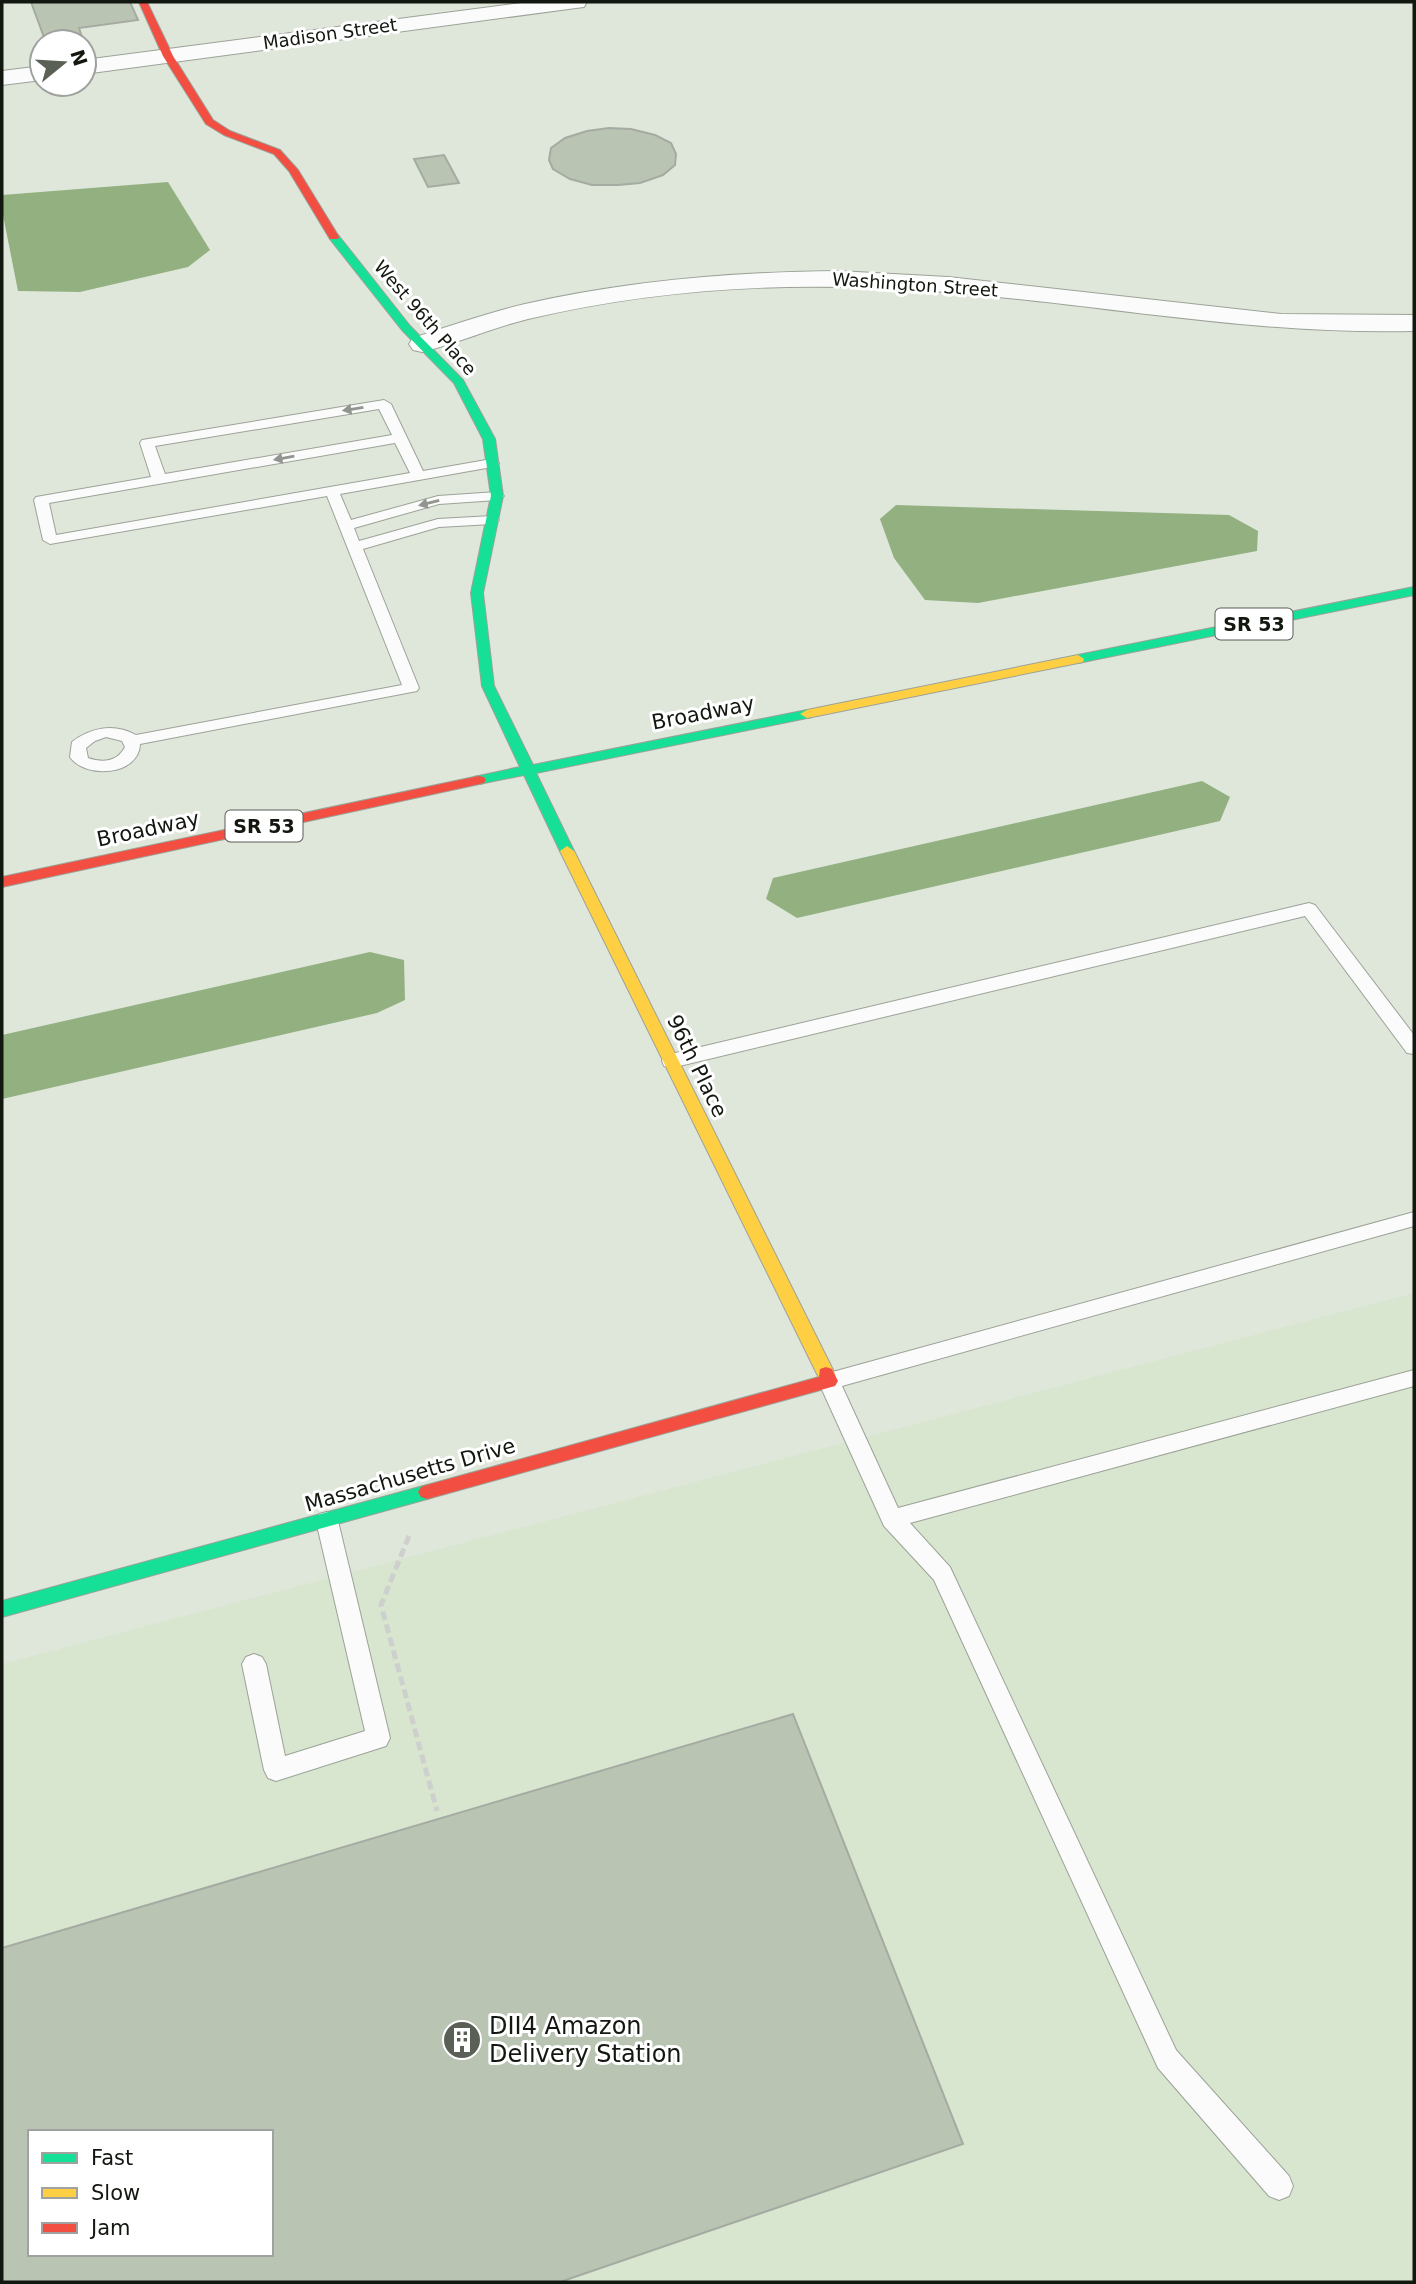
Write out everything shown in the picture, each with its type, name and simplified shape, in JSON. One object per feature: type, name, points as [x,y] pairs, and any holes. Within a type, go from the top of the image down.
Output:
[{"type":"street","name":"West 96th Place","points":[[143,2],[167,56],[209,122],[227,133],[277,152],[293,170],[342,250],[422,344],[459,382],[489,439],[497,496],[477,593],[488,686],[527,770]]},
{"type":"street","name":"Madison Street","points":[[98,65],[576,2]]},
{"type":"street","points":[[2,78],[28,75]]},
{"type":"street","name":"Washington Street","points":[[422,344],[537,309],[720,282],[801,279],[882,281],[970,288],[1320,325],[1414,323]]},
{"type":"street","name":"Broadway","points":[[2,882],[527,770],[1414,591]]},
{"type":"street","name":"96th Place","points":[[527,770],[828,1381]]},
{"type":"street","name":"Massachusetts Drive","points":[[2,1609],[828,1381]]},
{"type":"lane","points":[[159,480],[147,443],[383,404],[418,476]]},
{"type":"lane","points":[[400,438],[41,500],[50,540],[492,463]]},
{"type":"lane","points":[[132,741],[411,688],[332,491]]},
{"type":"lane","points":[[346,526],[438,500],[497,496]]},
{"type":"lane","points":[[354,547],[438,523],[492,520]]},
{"type":"lane","points":[[671,1061],[1309,909],[1414,1048]]},
{"type":"lane","points":[[1279,2186],[1167,2059],[943,1574],[892,1520],[828,1381],[1414,1219]]},
{"type":"lane","points":[[892,1520],[1414,1378]]},
{"type":"lane","points":[[254,1664],[276,1770],[378,1738],[327,1521]]},
{"type":"path","points":[[409,1536],[382,1605],[437,1811]]},
{"type":"shaded area","points":[[168,182],[210,250],[188,267],[80,292],[18,291],[2,210],[2,195]]},
{"type":"shaded area","points":[[896,505],[1229,515],[1258,531],[1257,551],[978,603],[925,600],[894,558],[880,519]]},
{"type":"shaded area","points":[[1202,781],[1230,797],[1220,821],[797,918],[766,899],[773,878]]},
{"type":"shaded area","points":[[370,952],[404,960],[405,1000],[377,1013],[2,1099],[2,1035]]},
{"type":"shaded area","points":[[1414,1293],[1414,2282],[2,2282],[2,1664]]},
{"type":"building","points":[[31,2],[130,2],[138,20],[79,28],[41,28]]},
{"type":"building","points":[[609,128],[631,129],[655,135],[671,143],[676,154],[675,165],[663,175],[640,183],[618,185],[592,185],[570,179],[553,169],[549,160],[551,148],[565,138]]},
{"type":"building","points":[[444,155],[459,183],[428,187],[414,159]]},
{"type":"building","name":"DII4 Amazon Delivery Station","points":[[793,1714],[963,2144],[560,2282],[2,2282],[2,1948]]},
{"type":"traffic: fast","points":[[334,237],[406,328],[459,382],[489,439],[497,496],[477,593],[488,686],[567,851]]},
{"type":"traffic: fast","points":[[1078,659],[1414,591]]},
{"type":"traffic: fast","points":[[479,780],[807,714]]},
{"type":"traffic: fast","points":[[2,1609],[427,1492]]},
{"type":"traffic: slow","points":[[807,714],[1078,659]]},
{"type":"traffic: slow","points":[[567,851],[826,1374]]},
{"type":"traffic: jam","points":[[143,2],[168,56],[209,122],[227,133],[277,152],[293,170],[334,237]]},
{"type":"traffic: jam","points":[[2,882],[479,780]]},
{"type":"traffic: jam","points":[[427,1492],[829,1381],[826,1374]]},
{"type":"place","name":"DII4 Amazon Delivery Station","points":[[462,2040]]}]
